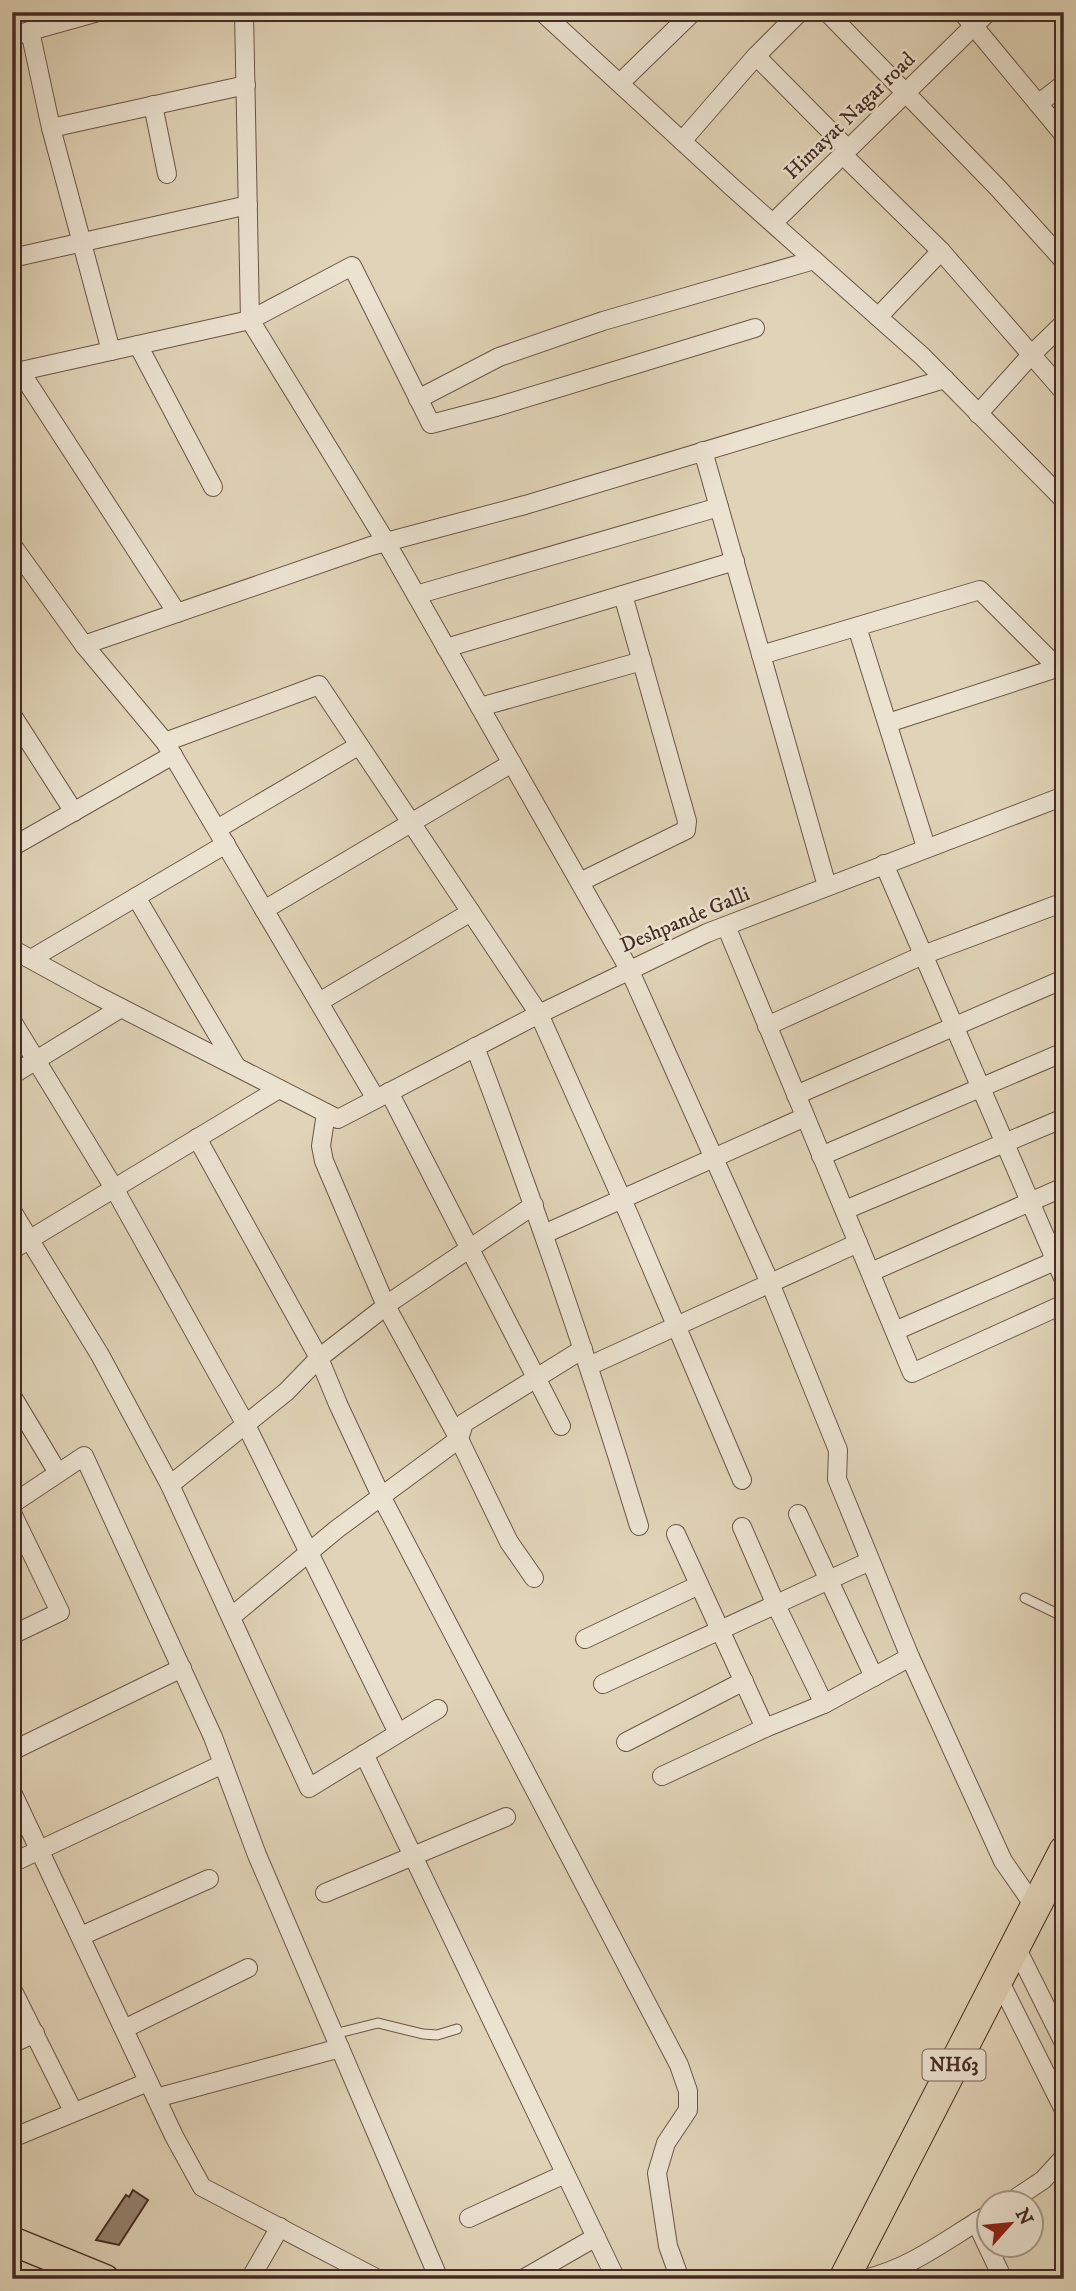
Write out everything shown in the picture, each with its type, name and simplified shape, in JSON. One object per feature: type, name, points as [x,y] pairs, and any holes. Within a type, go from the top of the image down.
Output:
[{"type":"highway","name":"NH63","points":[[844,2279],[1064,1852]]},
{"type":"main road","points":[[12,2241],[105,2279]]},
{"type":"main road","points":[[12,2259],[61,2279]]},
{"type":"street","points":[[98,12],[21,34],[51,128],[111,351]]},
{"type":"street","points":[[244,12],[250,320],[386,542],[629,969],[770,1283],[838,1450],[837,1479],[910,1657],[1003,1861],[1035,1907]]},
{"type":"street","points":[[542,12],[878,317],[1063,497]]},
{"type":"street","points":[[620,83],[692,12]]},
{"type":"street","points":[[682,141],[756,56],[800,12]]},
{"type":"street","points":[[827,12],[998,188],[1064,261]]},
{"type":"street","points":[[962,12],[1064,135]]},
{"type":"street","name":"Himayat Nagar road","points":[[773,223],[988,12]]},
{"type":"street","points":[[756,56],[941,251],[1064,392]]},
{"type":"street","points":[[1038,104],[1064,84]]},
{"type":"street","points":[[51,128],[246,85]]},
{"type":"street","points":[[153,105],[167,174]]},
{"type":"street","points":[[12,258],[248,205]]},
{"type":"street","points":[[878,317],[941,251]]},
{"type":"street","points":[[418,399],[499,357],[603,321],[814,260]]},
{"type":"street","points":[[177,613],[16,372],[250,320],[352,266],[430,424],[496,407],[755,328]]},
{"type":"street","points":[[978,414],[1064,323]]},
{"type":"street","points":[[138,345],[213,487]]},
{"type":"street","points":[[84,645],[386,542],[525,505],[944,379]]},
{"type":"street","points":[[703,452],[827,886]]},
{"type":"street","points":[[416,595],[719,507]]},
{"type":"street","points":[[12,545],[84,645],[169,748],[319,1002],[382,1095],[470,1248],[561,1426]]},
{"type":"street","points":[[446,648],[735,561]]},
{"type":"street","points":[[761,655],[980,590],[1060,671],[888,723]]},
{"type":"street","points":[[580,882],[687,830],[687,821],[623,595]]},
{"type":"street","points":[[857,627],[926,847]]},
{"type":"street","points":[[480,707],[642,661]]},
{"type":"street","points":[[12,847],[74,812],[169,748],[319,685],[539,1014],[622,1199],[742,1480]]},
{"type":"street","points":[[15,725],[74,812]]},
{"type":"street","points":[[31,959],[136,897],[358,746]]},
{"type":"street","points":[[264,910],[512,763]]},
{"type":"street","name":"Deshpande Galli","points":[[332,1116],[382,1095],[629,969],[726,926],[1064,796]]},
{"type":"street","points":[[884,864],[1030,1201],[1060,1258],[1064,1279]]},
{"type":"street","points":[[136,897],[236,1067]]},
{"type":"street","points":[[767,1026],[923,955],[1056,905]]},
{"type":"street","points":[[319,1002],[471,912]]},
{"type":"street","points":[[726,926],[912,1373],[1064,1304]]},
{"type":"street","points":[[12,949],[332,1116],[321,1146],[324,1161],[386,1306],[459,1439],[509,1542],[534,1578]]},
{"type":"street","points":[[796,1095],[1064,979]]},
{"type":"street","points":[[12,1075],[121,1008]]},
{"type":"street","points":[[12,1021],[114,1188],[246,1425],[398,1734]]},
{"type":"street","points":[[475,1047],[544,1234],[639,1526]]},
{"type":"street","points":[[821,1156],[1064,1052]]},
{"type":"street","points":[[12,1250],[279,1089]]},
{"type":"street","points":[[544,1234],[805,1117]]},
{"type":"street","points":[[845,1210],[1064,1118]]},
{"type":"street","points":[[197,1138],[319,1358],[382,1496],[679,2065],[688,2091],[688,2110],[666,2143],[657,2173],[668,2246],[680,2279]]},
{"type":"street","points":[[871,1272],[1064,1187]]},
{"type":"street","points":[[170,1485],[286,1392],[319,1358],[386,1306],[534,1205]]},
{"type":"street","points":[[12,1211],[100,1355],[170,1485],[309,1788],[438,1709]]},
{"type":"street","points":[[230,1617],[308,1552],[459,1439],[464,1423],[537,1378],[586,1357],[677,1326],[858,1243]]},
{"type":"street","points":[[895,1331],[1060,1258]]},
{"type":"street","points":[[12,1396],[58,1473]]},
{"type":"street","points":[[12,1504],[84,1456],[182,1668],[223,1764],[257,1855],[439,2279]]},
{"type":"street","points":[[12,1513],[19,1548],[60,1612],[12,1635]]},
{"type":"street","points":[[798,1514],[874,1677]]},
{"type":"street","points":[[742,1528],[824,1704]]},
{"type":"street","points":[[676,1534],[765,1728]]},
{"type":"street","points":[[603,1684],[870,1561]]},
{"type":"street","points":[[585,1639],[699,1585]]},
{"type":"street","points":[[662,1776],[824,1704],[910,1657]]},
{"type":"street","points":[[12,1751],[182,1668]]},
{"type":"street","points":[[626,1742],[744,1681]]},
{"type":"street","points":[[364,1754],[616,2279]]},
{"type":"street","points":[[12,1863],[223,1764]]},
{"type":"street","points":[[12,1792],[173,2136],[202,2187],[378,2279]]},
{"type":"street","points":[[326,1893],[506,1817]]},
{"type":"street","points":[[81,1936],[209,1879]]},
{"type":"street","points":[[1015,1945],[1064,2043]]},
{"type":"street","points":[[124,2029],[248,1968]]},
{"type":"street","points":[[999,1979],[1064,2110]]},
{"type":"street","points":[[12,1989],[73,2111]]},
{"type":"street","points":[[12,2044],[35,2033]]},
{"type":"street","points":[[12,2138],[73,2111],[337,2041]]},
{"type":"street","points":[[1028,2190],[1044,2180],[1064,2157]]},
{"type":"street","points":[[468,2218],[565,2174]]},
{"type":"street","points":[[864,2279],[890,2273],[910,2263],[974,2224]]},
{"type":"street","points":[[250,2279],[280,2227]]},
{"type":"street","points":[[523,2279],[596,2237]]},
{"type":"street","points":[[996,2260],[1003,2279]]},
{"type":"lane","points":[[1025,1598],[1064,1617]]},
{"type":"lane","points":[[337,2041],[378,2023],[423,2034],[437,2035],[457,2029]]},
{"type":"building","points":[[133,2190],[148,2200],[119,2245],[96,2240],[126,2195],[129,2197]]}]
